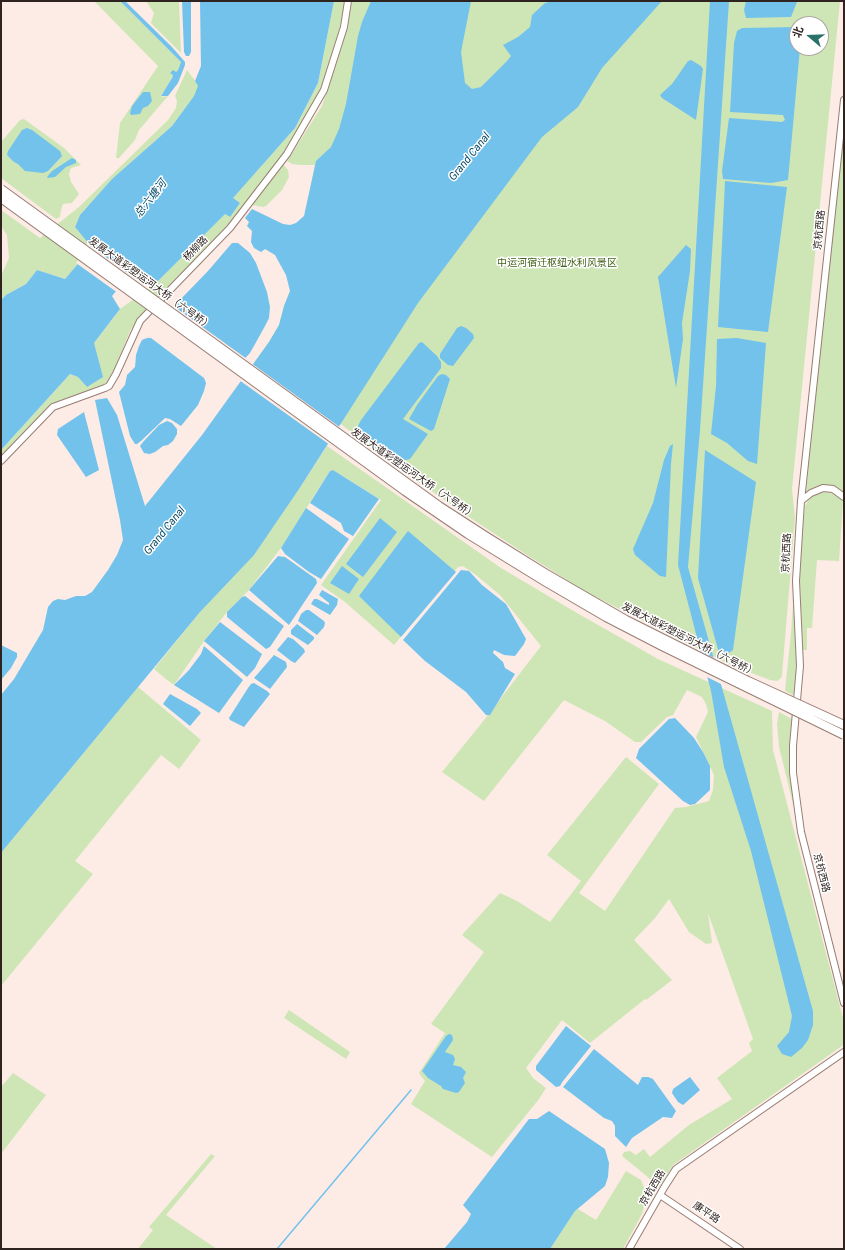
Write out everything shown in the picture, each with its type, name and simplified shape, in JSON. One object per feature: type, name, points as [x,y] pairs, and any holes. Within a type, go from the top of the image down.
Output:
[{"type":"main road","name":"发展大道彩塑运河大桥（六号桥）","points":[[1,189],[439,506],[486,537],[549,576],[626,620],[748,681],[844,725]]},
{"type":"main road","name":"发展大道彩塑运河大桥（六号桥）","points":[[1,198],[405,491],[468,534],[606,617],[844,735]]},
{"type":"street","name":"杨柳路","points":[[1,461],[53,407],[109,386],[140,321],[230,228],[287,154],[324,90],[344,27],[348,1]]},
{"type":"street","name":"京杭西路","points":[[844,100],[801,501],[796,581],[800,666],[793,746],[793,773],[801,832],[844,1003]]},
{"type":"street","points":[[801,501],[811,493],[823,488],[833,490],[844,497]]},
{"type":"street","name":"京杭西路","points":[[629,1249],[670,1176],[676,1169],[844,1052]]},
{"type":"street","name":"康平路","points":[[660,1195],[740,1249]]},
{"type":"green space","points":[[94,1],[120,1],[181,62],[178,70],[173,75],[161,95],[162,97],[168,96],[139,130],[135,140],[119,158],[116,158],[120,123],[158,66]]},
{"type":"green space","points":[[146,1],[179,1],[181,53],[151,23],[154,13]]},
{"type":"green space","points":[[334,1],[344,1],[342,19],[322,88],[302,125],[282,157],[245,206],[131,329],[109,381],[99,387],[54,403],[1,461],[1,450],[70,374],[78,377],[87,387],[94,343],[120,309],[154,285],[225,213],[229,217],[240,203],[232,198],[295,128],[318,83]]},
{"type":"green space","name":"中运河宿迁枢纽水利风景区","points":[[352,1],[840,1],[792,489],[795,518],[781,678],[777,681],[770,680],[733,666],[588,593],[469,517],[407,474],[256,360],[279,325],[290,291],[315,165],[292,164],[287,161],[322,106],[343,43]]},
{"type":"green space","points":[[187,70],[199,86],[194,96],[172,126],[112,179],[80,215],[75,227],[90,244],[88,252],[65,279],[37,270],[26,284],[6,295],[1,300],[1,276],[9,258],[7,235],[1,226],[1,210],[40,238],[79,207],[168,120],[176,108],[177,101],[175,96]]},
{"type":"green space","points":[[24,119],[64,148],[81,165],[71,168],[69,174],[71,182],[79,194],[72,203],[63,204],[60,217],[56,219],[1,178],[1,142],[20,120]]},
{"type":"green space","points":[[844,127],[844,494],[828,485],[823,485],[806,492]]},
{"type":"green space","points":[[283,164],[288,170],[289,177],[282,190],[266,206],[263,207],[252,205]]},
{"type":"green space","points":[[327,446],[501,568],[658,659],[772,711],[773,750],[844,1022],[844,1043],[842,1046],[673,1165],[658,1189],[654,1190],[651,1180],[622,1156],[624,1152],[630,1151],[636,1155],[644,1149],[650,1157],[689,1125],[732,1099],[717,1078],[752,1051],[749,1043],[753,1039],[708,913],[712,943],[706,944],[689,932],[669,899],[655,918],[634,940],[672,980],[646,1000],[645,999],[590,1043],[562,1020],[526,1068],[533,1078],[546,1088],[539,1099],[492,1157],[411,1104],[425,1081],[419,1073],[445,1033],[431,1024],[484,952],[462,935],[500,893],[517,901],[550,922],[581,881],[547,855],[626,757],[659,784],[579,893],[605,911],[675,808],[686,807],[709,801],[713,790],[714,775],[696,737],[708,712],[702,697],[687,690],[673,715],[667,717],[641,742],[635,742],[605,721],[564,700],[484,801],[442,772],[541,646],[500,595],[463,566],[458,567],[394,645],[345,602],[321,585],[381,500],[333,470],[330,471],[281,548],[249,590],[227,612],[204,641],[174,685],[154,669],[301,486]]},
{"type":"green space","points":[[825,492],[835,494],[843,500],[839,561],[817,560],[812,628],[807,628],[807,650],[803,650],[799,564],[805,506],[810,497]]},
{"type":"green space","points":[[794,592],[798,663],[795,692],[793,695],[785,691]]},
{"type":"green space","points":[[138,687],[201,740],[179,769],[161,755],[75,861],[93,874],[1,986],[1,853]]},
{"type":"green space","points":[[779,712],[792,719],[789,751],[795,812],[779,747],[777,724]]},
{"type":"green space","points":[[289,1010],[350,1052],[346,1059],[284,1018]]},
{"type":"green space","points":[[13,1073],[46,1095],[1,1154],[1,1087]]},
{"type":"green space","points":[[211,1154],[215,1156],[166,1215],[217,1249],[138,1249],[153,1230],[149,1227]]},
{"type":"green space","points":[[626,1171],[641,1180],[645,1190],[645,1203],[642,1214],[623,1249],[550,1249],[575,1211],[578,1209],[596,1220]]},
{"type":"water","points":[[120,1],[125,1],[172,47],[185,62],[178,83],[168,96],[161,96],[172,78],[173,75],[170,73],[173,70],[176,72],[178,70],[181,62]]},
{"type":"water","points":[[182,1],[191,1],[191,52],[189,56],[186,56],[184,52]]},
{"type":"water","name":"总六塘河","points":[[200,1],[334,1],[318,83],[295,128],[233,198],[240,203],[230,217],[225,214],[154,285],[128,277],[112,296],[120,309],[94,343],[103,377],[87,387],[78,377],[70,374],[1,450],[1,300],[6,295],[26,284],[37,270],[65,279],[88,252],[89,244],[75,227],[80,215],[112,179],[172,126],[194,96],[198,86],[195,81],[201,66]]},
{"type":"water","name":"Grand Canal","points":[[371,1],[471,1],[461,52],[465,83],[472,89],[481,87],[507,61],[511,56],[503,45],[518,37],[530,27],[532,15],[545,3],[553,1],[662,1],[602,68],[578,107],[542,137],[418,303],[301,486],[254,555],[200,612],[1,853],[1,695],[14,679],[43,630],[48,607],[53,601],[58,599],[65,600],[76,596],[85,596],[92,592],[117,555],[123,540],[95,400],[107,398],[117,415],[145,506],[202,435],[269,342],[279,325],[290,291],[286,275],[275,255],[265,249],[261,252],[254,248],[251,242],[252,231],[247,226],[249,222],[245,218],[252,209],[283,224],[290,225],[296,223],[304,216],[316,161],[331,147],[339,129],[346,104],[358,36]]},
{"type":"water","points":[[710,1],[729,1],[700,430],[688,567],[813,1011],[813,1025],[808,1040],[802,1048],[791,1057],[782,1054],[777,1046],[789,1032],[792,1016],[751,851],[724,767],[711,691],[678,565]]},
{"type":"water","points":[[746,1],[797,1],[791,16],[789,17],[746,18],[744,10]]},
{"type":"water","points":[[789,27],[789,56],[799,56],[788,180],[771,183],[723,179],[722,171],[729,118],[782,122],[785,120],[783,115],[730,112],[734,43],[737,31],[742,28]]},
{"type":"water","points":[[691,60],[703,69],[696,120],[662,98],[660,95],[672,84],[688,61]]},
{"type":"water","points":[[143,92],[150,92],[152,101],[148,106],[143,108],[140,114],[131,115],[130,113],[132,106]]},
{"type":"water","points":[[27,128],[32,130],[60,151],[62,156],[48,171],[43,173],[25,171],[7,155],[8,151],[22,130]]},
{"type":"water","points":[[72,158],[76,160],[76,163],[66,167],[55,177],[47,177],[52,171]]},
{"type":"water","points":[[725,181],[787,187],[768,332],[718,327]]},
{"type":"water","points":[[232,243],[238,243],[250,253],[256,263],[267,292],[270,307],[269,318],[250,353],[233,371],[163,322],[177,303],[208,271]]},
{"type":"water","points":[[686,245],[691,249],[690,271],[682,323],[683,339],[676,388],[658,277]]},
{"type":"water","points":[[461,326],[473,334],[474,338],[453,366],[448,365],[440,358],[440,354],[457,328]]},
{"type":"water","points":[[151,338],[204,378],[206,383],[198,405],[181,426],[170,419],[165,418],[141,441],[135,444],[130,436],[119,392],[125,385],[127,375],[135,367],[136,355],[142,340]]},
{"type":"water","points":[[737,338],[766,343],[757,464],[748,461],[727,443],[711,434],[716,386],[717,339]]},
{"type":"water","points":[[422,342],[437,356],[441,362],[441,368],[403,419],[428,434],[410,459],[402,461],[391,459],[359,435],[357,428],[361,420],[419,343]]},
{"type":"water","points":[[442,374],[446,375],[450,379],[434,429],[431,431],[409,419],[438,376]]},
{"type":"water","points":[[84,412],[99,470],[86,477],[57,435],[58,429]]},
{"type":"water","points":[[167,421],[172,423],[177,429],[177,434],[173,441],[155,452],[150,454],[144,453],[140,446],[159,425]]},
{"type":"water","points":[[673,444],[666,577],[660,576],[635,555],[633,549],[653,503],[664,460],[670,446]]},
{"type":"water","points":[[705,450],[756,482],[733,650],[729,653],[719,653],[698,578]]},
{"type":"water","points":[[333,470],[379,499],[353,536],[344,531],[341,523],[310,503],[330,471]]},
{"type":"water","points":[[306,508],[349,539],[321,579],[285,554],[281,548]]},
{"type":"water","points":[[380,518],[397,532],[363,577],[346,564]]},
{"type":"water","points":[[408,531],[456,572],[401,637],[359,596]]},
{"type":"water","points":[[278,556],[285,557],[316,579],[317,583],[289,625],[249,590]]},
{"type":"water","points":[[342,566],[359,579],[349,594],[330,583]]},
{"type":"water","points":[[461,570],[469,571],[482,585],[506,604],[526,639],[515,656],[504,655],[494,650],[493,653],[503,662],[505,668],[515,674],[490,715],[486,715],[466,692],[425,661],[403,640]]},
{"type":"water","points":[[322,590],[338,599],[337,605],[330,615],[311,604],[314,599],[317,599],[329,605],[329,603],[319,595]]},
{"type":"water","points":[[245,596],[284,626],[270,647],[266,649],[227,617],[227,612],[242,597]]},
{"type":"water","points":[[306,610],[309,610],[325,623],[324,627],[317,635],[298,621],[301,614]]},
{"type":"water","points":[[220,622],[262,654],[255,668],[247,677],[204,641]]},
{"type":"water","points":[[297,624],[314,637],[308,645],[291,634],[291,630]]},
{"type":"water","points":[[288,637],[293,639],[304,649],[305,652],[295,663],[277,650]]},
{"type":"water","points":[[1,645],[17,653],[17,657],[11,668],[1,680]]},
{"type":"water","points":[[204,646],[243,680],[219,713],[174,685],[189,670],[201,654]]},
{"type":"water","points":[[274,655],[286,662],[287,667],[270,689],[254,678]]},
{"type":"water","points":[[254,683],[270,694],[244,727],[230,720],[229,718],[248,688]]},
{"type":"water","points":[[170,694],[197,709],[201,713],[190,726],[163,704]]},
{"type":"water","points":[[675,718],[694,738],[710,766],[710,790],[695,804],[690,805],[683,801],[636,758],[639,749],[669,719]]},
{"type":"water","points":[[566,1026],[591,1046],[560,1086],[556,1087],[536,1070],[536,1066]]},
{"type":"water","points":[[449,1034],[452,1035],[453,1040],[445,1052],[453,1055],[455,1059],[453,1065],[461,1067],[466,1072],[463,1078],[465,1083],[459,1092],[456,1093],[443,1089],[441,1086],[428,1078],[422,1071],[446,1036]]},
{"type":"water","points":[[594,1049],[638,1085],[642,1077],[653,1079],[676,1111],[672,1118],[663,1117],[632,1138],[626,1147],[615,1136],[615,1126],[612,1121],[604,1118],[563,1087]]},
{"type":"water","points":[[690,1077],[700,1090],[683,1105],[678,1102],[672,1093],[673,1089]]},
{"type":"water","points":[[549,1111],[605,1149],[609,1163],[608,1177],[605,1186],[575,1211],[550,1249],[444,1249],[467,1222],[471,1214],[463,1205],[529,1119],[537,1119]]},
{"type":"pier","points":[[87,243],[141,283],[129,279],[118,293],[76,263],[86,251]]},
{"type":"pier","points":[[172,305],[247,359],[234,373],[229,372],[161,323]]},
{"type":"pier","points":[[251,363],[341,428],[330,445],[239,380]]},
{"type":"pier","points":[[698,650],[716,659],[723,685],[705,676]]},
{"type":"waterway","points":[[277,1249],[411,1090]]}]
